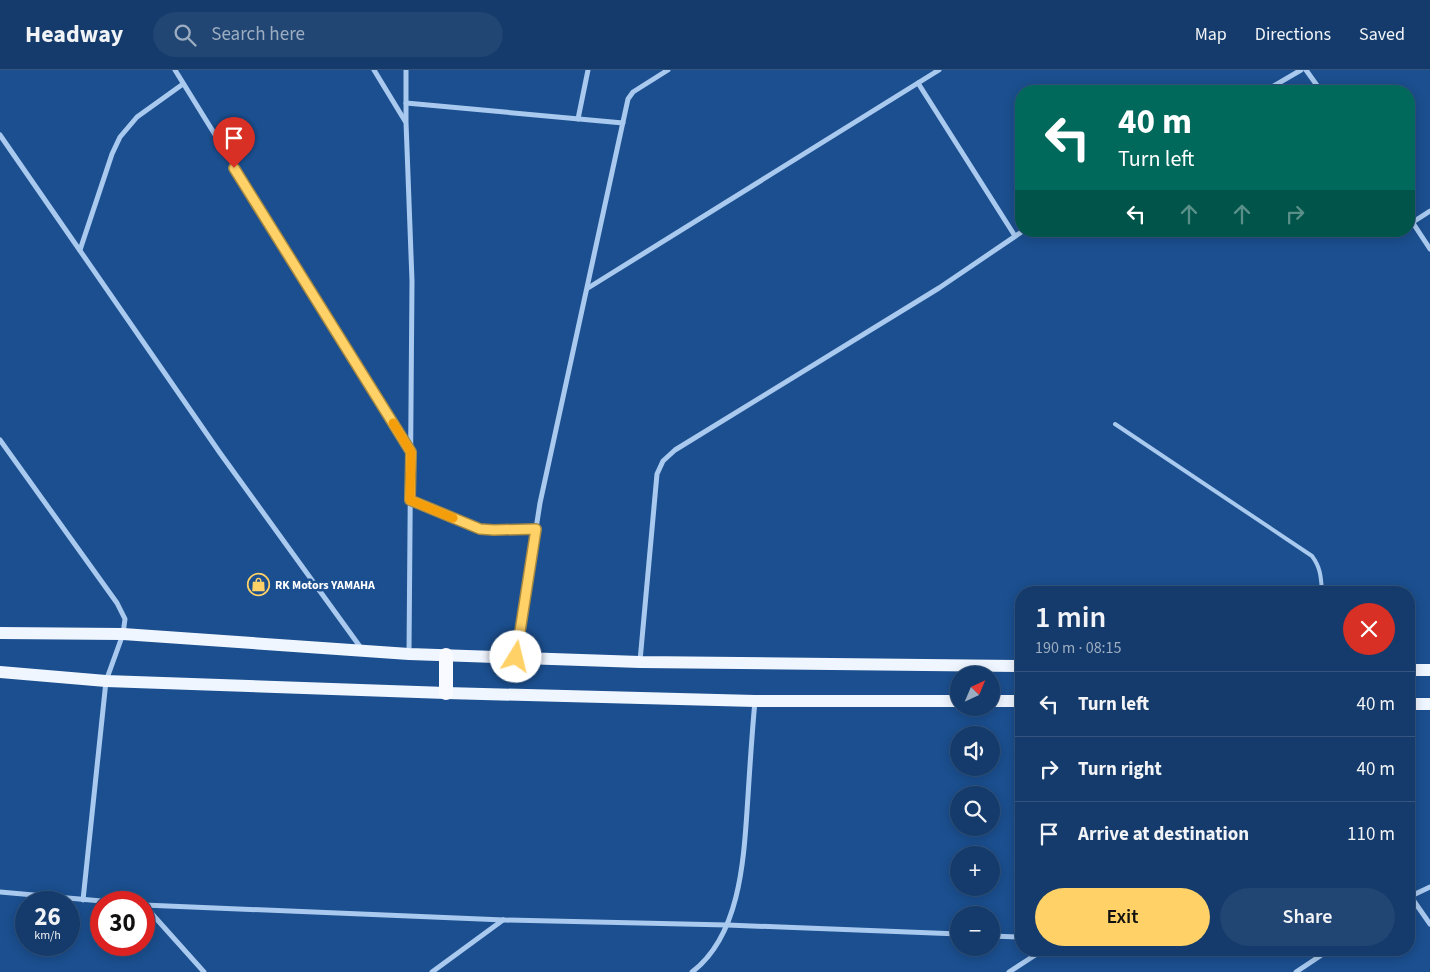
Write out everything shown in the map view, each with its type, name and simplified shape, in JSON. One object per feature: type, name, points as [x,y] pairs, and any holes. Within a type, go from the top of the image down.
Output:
[{"type":"highway","points":[[446,655],[446,693]]},
{"type":"main road","points":[[0,634],[123,634],[410,654],[640,662],[1015,666]]},
{"type":"main road","points":[[1415,670],[1430,670]]},
{"type":"main road","points":[[0,672],[106,681],[446,693],[755,701],[950,701]]},
{"type":"main road","points":[[1000,701],[1015,701]]},
{"type":"main road","points":[[1415,703],[1430,704]]},
{"type":"street","points":[[175,70],[411,452]]},
{"type":"street","points":[[374,70],[406,122]]},
{"type":"street","points":[[406,70],[412,281],[410,654]]},
{"type":"street","points":[[578,119],[588,70]]},
{"type":"street","points":[[516,657],[540,503],[628,99],[633,92],[668,70]]},
{"type":"street","points":[[588,288],[939,70]]},
{"type":"street","points":[[1275,85],[1301,70]]},
{"type":"street","points":[[1306,70],[1316,85]]},
{"type":"street","points":[[640,662],[657,474],[663,461],[675,450],[939,288],[1014,236],[918,83]]},
{"type":"street","points":[[80,250],[112,154],[120,138],[137,118],[183,84]]},
{"type":"street","points":[[406,103],[623,123]]},
{"type":"street","points":[[0,135],[220,453],[363,651]]},
{"type":"street","points":[[1415,220],[1430,211]]},
{"type":"street","points":[[1415,226],[1430,249]]},
{"type":"street","points":[[0,440],[117,604],[125,619],[123,634],[106,681],[83,900]]},
{"type":"street","points":[[410,500],[480,529],[536,529]]},
{"type":"street","points":[[692,972],[713,951],[727,925],[737,893],[745,843],[755,701]]},
{"type":"street","points":[[1415,893],[1430,887]]},
{"type":"street","points":[[0,892],[90,900]]},
{"type":"street","points":[[1415,904],[1430,924]]},
{"type":"street","points":[[204,972],[144,905],[504,920],[727,925],[950,934]]},
{"type":"street","points":[[432,972],[504,920]]},
{"type":"street","points":[[1000,936],[1015,937]]},
{"type":"street","points":[[1009,972],[1034,956]]},
{"type":"street","points":[[1296,972],[1320,956]]},
{"type":"lane","points":[[1114,424],[1312,556],[1321,572],[1322,586]]},
{"type":"slow traffic","points":[[393,423],[411,452],[410,500],[453,518]]},
{"type":"place","name":"RK Motors YAMAHA","points":[[259,585]]},
{"type":"route","points":[[234,168],[411,452],[410,500],[480,529],[536,529],[516,657]]}]
